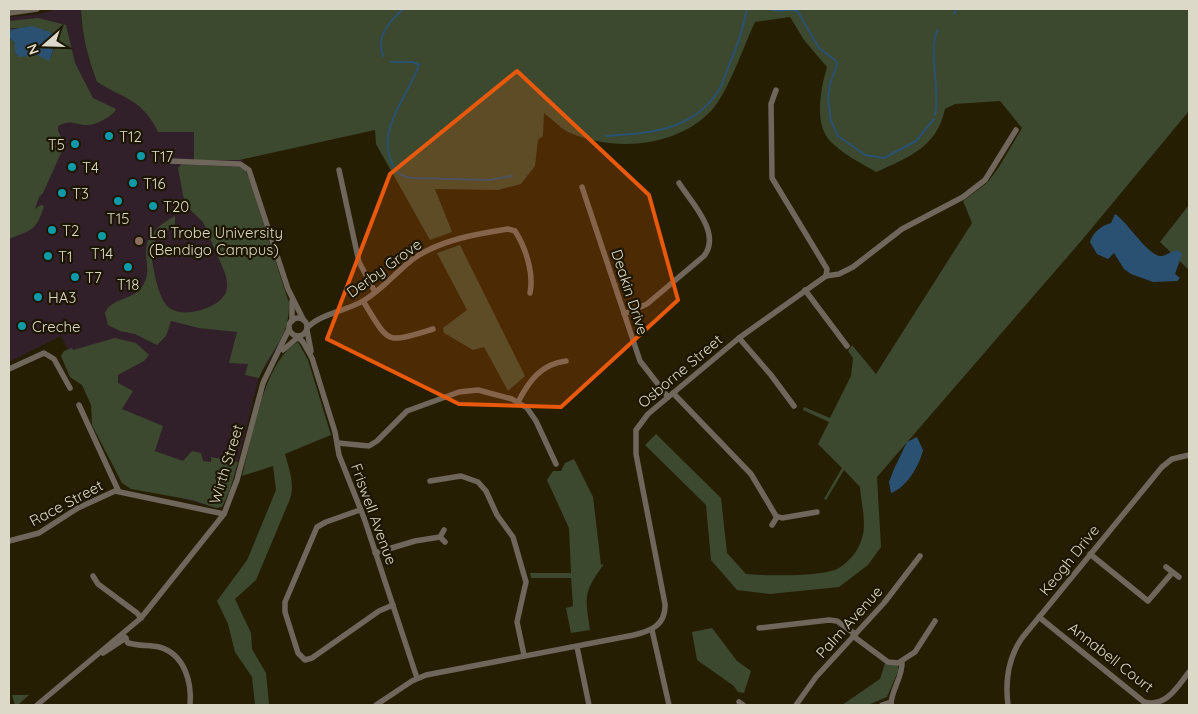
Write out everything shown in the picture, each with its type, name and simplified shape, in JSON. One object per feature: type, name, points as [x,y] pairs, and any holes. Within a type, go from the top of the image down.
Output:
[{"type":"street","points":[[9,13],[37,9]]},
{"type":"street","points":[[776,90],[770,104],[772,178],[827,269],[826,276]]},
{"type":"street","name":"Osborne Street","points":[[652,630],[663,617],[665,604],[640,482],[636,430],[643,420],[739,338],[805,290],[826,276],[839,274],[853,267],[902,229],[962,197],[985,180],[1016,130]]},
{"type":"street","points":[[169,160],[236,164],[247,167],[251,173],[292,299],[304,319],[307,329],[298,338],[292,334],[290,329],[292,299]]},
{"type":"street","points":[[339,170],[359,262],[375,292]]},
{"type":"street","points":[[624,314],[647,304],[704,256],[710,247],[708,228],[679,183]]},
{"type":"street","name":"Deakin Drive","points":[[582,187],[644,368],[751,474],[771,511],[777,517]]},
{"type":"street","name":"Derby Grove","points":[[307,329],[320,319],[363,301],[412,260],[434,248],[452,241],[508,229],[515,231],[520,241],[531,274],[530,293]]},
{"type":"street","points":[[805,290],[847,346]]},
{"type":"street","points":[[363,301],[380,330],[389,338],[398,340],[433,329]]},
{"type":"street","points":[[292,321],[296,318],[304,319]]},
{"type":"street","name":"Derby Grove","points":[[304,319],[320,319]]},
{"type":"street","name":"Wirth Street","points":[[37,705],[98,656],[112,641],[124,637],[224,514],[237,480],[263,383],[290,329]]},
{"type":"street","name":"Friswell Avenue","points":[[307,329],[312,358],[338,444],[339,455],[360,510],[417,678]]},
{"type":"street","name":"Friswell Avenue","points":[[298,338],[303,342],[312,358]]},
{"type":"street","name":"Wirth Street","points":[[279,353],[298,338]]},
{"type":"street","points":[[739,338],[771,375],[794,406]]},
{"type":"street","points":[[9,369],[44,353],[54,358],[70,388]]},
{"type":"street","points":[[518,402],[532,378],[539,371],[556,363],[566,361]]},
{"type":"street","points":[[338,444],[362,446],[372,444],[407,411],[464,391],[484,391],[518,402],[533,416],[556,464]]},
{"type":"street","points":[[79,405],[118,490]]},
{"type":"street","name":"Keogh Drive","points":[[1008,705],[1007,677],[1012,656],[1022,638],[1162,466],[1172,459],[1189,455]]},
{"type":"street","points":[[430,481],[461,476],[478,482],[486,491],[497,515],[513,537],[526,582],[517,622],[524,655]]},
{"type":"street","name":"Race Street","points":[[9,541],[39,532],[84,504],[118,490],[224,514]]},
{"type":"street","points":[[360,510],[326,522],[315,531],[284,607],[298,653],[305,660],[312,658],[381,610],[393,605]]},
{"type":"street","points":[[772,525],[777,517],[817,512]]},
{"type":"street","points":[[375,553],[415,541],[443,540],[444,530]]},
{"type":"street","points":[[1090,554],[1148,601],[1172,574]]},
{"type":"street","name":"Palm Avenue","points":[[796,705],[816,677],[884,603],[920,556]]},
{"type":"street","points":[[1166,566],[1172,574],[1179,577]]},
{"type":"street","points":[[93,576],[98,584],[141,618]]},
{"type":"street","name":"Annabell Court","points":[[1040,616],[1144,702],[1154,703],[1163,700],[1189,672]]},
{"type":"street","points":[[759,628],[832,620],[888,662],[894,663],[902,662],[915,652],[935,621]]},
{"type":"street","points":[[376,705],[417,678],[524,655],[578,647],[652,630],[669,705]]},
{"type":"street","points":[[124,637],[135,644],[165,649],[178,659],[189,681],[190,705]]},
{"type":"street","points":[[578,647],[589,705]]},
{"type":"street","points":[[882,705],[891,704],[902,672],[902,662]]},
{"type":"highlighted area","points":[[517,71],[649,195],[678,300],[561,407],[459,404],[327,339],[390,174]]},
{"type":"shaded area","name":"La Trobe University (Bendigo Campus)","points":[[57,9],[81,9],[82,27],[89,60],[97,82],[136,102],[152,118],[158,132],[194,132],[194,160],[242,159],[249,178],[282,340],[259,377],[235,474],[222,507],[216,508],[184,499],[89,392],[61,336],[9,362],[9,17],[39,14]]},
{"type":"green space","points":[[81,9],[1189,9],[1189,111],[1082,240],[877,477],[881,547],[868,565],[839,587],[770,594],[737,590],[711,560],[706,505],[645,445],[656,434],[721,498],[727,553],[746,574],[821,573],[839,568],[847,562],[859,547],[863,532],[864,520],[860,487],[844,470],[826,500],[824,499],[842,468],[818,444],[829,422],[803,410],[804,407],[830,418],[851,376],[853,358],[848,351],[852,345],[876,374],[972,223],[963,201],[987,183],[999,167],[1022,128],[1000,101],[955,104],[945,109],[935,133],[920,150],[876,172],[841,150],[825,134],[820,116],[820,106],[827,67],[804,40],[790,17],[755,22],[724,93],[711,111],[696,123],[680,133],[662,139],[624,144],[586,138],[568,132],[544,113],[543,136],[538,140],[535,166],[521,184],[498,190],[435,189],[452,232],[430,240],[376,144],[375,130],[239,160],[194,160],[194,132],[158,132],[146,113],[132,101],[97,82],[86,46]]},
{"type":"green space","points":[[38,18],[66,25],[75,63],[93,98],[116,109],[109,117],[93,124],[67,123],[58,126],[58,131],[65,144],[43,193],[39,197],[35,209],[41,205],[44,206],[39,220],[32,228],[9,239],[9,37],[15,43],[15,53],[19,56],[38,55],[51,58],[54,37],[45,30],[12,28],[9,30],[9,21]]},
{"type":"green space","points":[[182,164],[239,167],[245,170],[249,178],[289,303],[283,334],[259,378],[245,375],[248,364],[229,363],[237,332],[199,328],[171,321],[166,336],[157,345],[135,334],[120,331],[108,325],[105,313],[108,308],[142,287],[147,270],[147,244],[151,235],[175,216],[175,224],[165,233],[154,237],[155,241],[153,244],[153,264],[156,280],[164,302],[177,312],[193,312],[217,303],[226,292],[225,273],[203,222],[185,205],[178,168]]},
{"type":"green space","points":[[1189,205],[1189,270],[1160,242]]},
{"type":"green space","points":[[460,245],[525,376],[508,391],[484,347],[473,350],[444,333],[443,328],[467,310],[437,253]]},
{"type":"green space","points":[[115,338],[136,343],[149,355],[144,361],[118,375],[118,383],[133,391],[122,409],[163,426],[155,451],[183,461],[192,451],[201,453],[203,461],[211,462],[211,457],[238,462],[230,490],[222,507],[216,508],[192,500],[131,489],[122,483],[92,425],[91,405],[82,385],[70,377],[61,356],[64,351],[72,348],[73,350]]},
{"type":"green space","points":[[298,342],[308,360],[331,435],[285,454],[292,482],[290,499],[256,580],[235,599],[251,633],[252,649],[266,673],[269,703],[268,705],[255,705],[252,677],[235,652],[228,624],[217,601],[247,560],[276,490],[273,466],[242,476],[255,423],[268,383],[276,365],[286,351]]},
{"type":"green space","points":[[574,459],[593,497],[601,565],[604,564],[592,582],[587,595],[590,630],[571,633],[566,608],[573,606],[571,578],[531,578],[530,573],[571,573],[569,528],[547,480],[553,471],[561,471],[565,463]]},
{"type":"green space","points":[[712,628],[737,661],[751,671],[744,693],[738,692],[734,686],[697,660],[692,632]]},
{"type":"green space","points":[[885,663],[897,665],[899,669],[887,697],[868,705],[842,705],[880,679]]},
{"type":"green space","points":[[12,695],[29,695],[18,705],[15,705]]},
{"type":"water","points":[[32,26],[50,32],[52,35],[54,46],[49,61],[37,55],[19,57],[15,53],[15,43],[9,37],[9,30]]},
{"type":"water","points":[[1115,214],[1157,255],[1162,256],[1177,250],[1182,254],[1175,274],[1180,278],[1177,281],[1153,282],[1131,274],[1124,269],[1114,253],[1108,259],[1097,254],[1090,242],[1091,238],[1098,230],[1111,223]]},
{"type":"water","points":[[917,437],[923,450],[919,463],[907,481],[891,493],[889,482],[894,469],[907,442]]},
{"type":"waterway","points":[[383,56],[381,49],[382,36],[389,24],[403,9]]},
{"type":"waterway","points":[[606,136],[655,131],[685,121],[698,113],[710,102],[720,88],[738,43],[747,9]]},
{"type":"waterway","points":[[769,9],[776,11],[795,10],[798,12],[819,48],[836,61],[837,65],[830,84],[828,98],[831,121],[838,136],[865,155],[884,158],[916,141],[934,119]]},
{"type":"waterway","points":[[954,14],[957,9]]},
{"type":"waterway","points":[[935,115],[934,47],[938,30]]},
{"type":"waterway","points":[[391,62],[413,62],[419,65],[390,127],[388,152],[393,166],[398,173],[412,178],[489,180],[512,176]]},
{"type":"place","name":"T12","points":[[109,136]]},
{"type":"place","name":"T5","points":[[75,144]]},
{"type":"place","name":"T17","points":[[141,156]]},
{"type":"place","name":"T4","points":[[72,167]]},
{"type":"place","name":"T16","points":[[133,183]]},
{"type":"place","name":"T3","points":[[62,193]]},
{"type":"place","name":"T15","points":[[118,201]]},
{"type":"place","name":"T20","points":[[153,206]]},
{"type":"place","name":"T2","points":[[52,230]]},
{"type":"place","name":"T14","points":[[102,236]]},
{"type":"place","name":"La Trobe University (Bendigo Campus)","points":[[139,241]]},
{"type":"place","name":"T1","points":[[48,256]]},
{"type":"place","name":"T18","points":[[128,267]]},
{"type":"place","name":"T7","points":[[75,277]]},
{"type":"place","name":"HA3","points":[[38,297]]},
{"type":"place","name":"Creche","points":[[22,326]]}]
